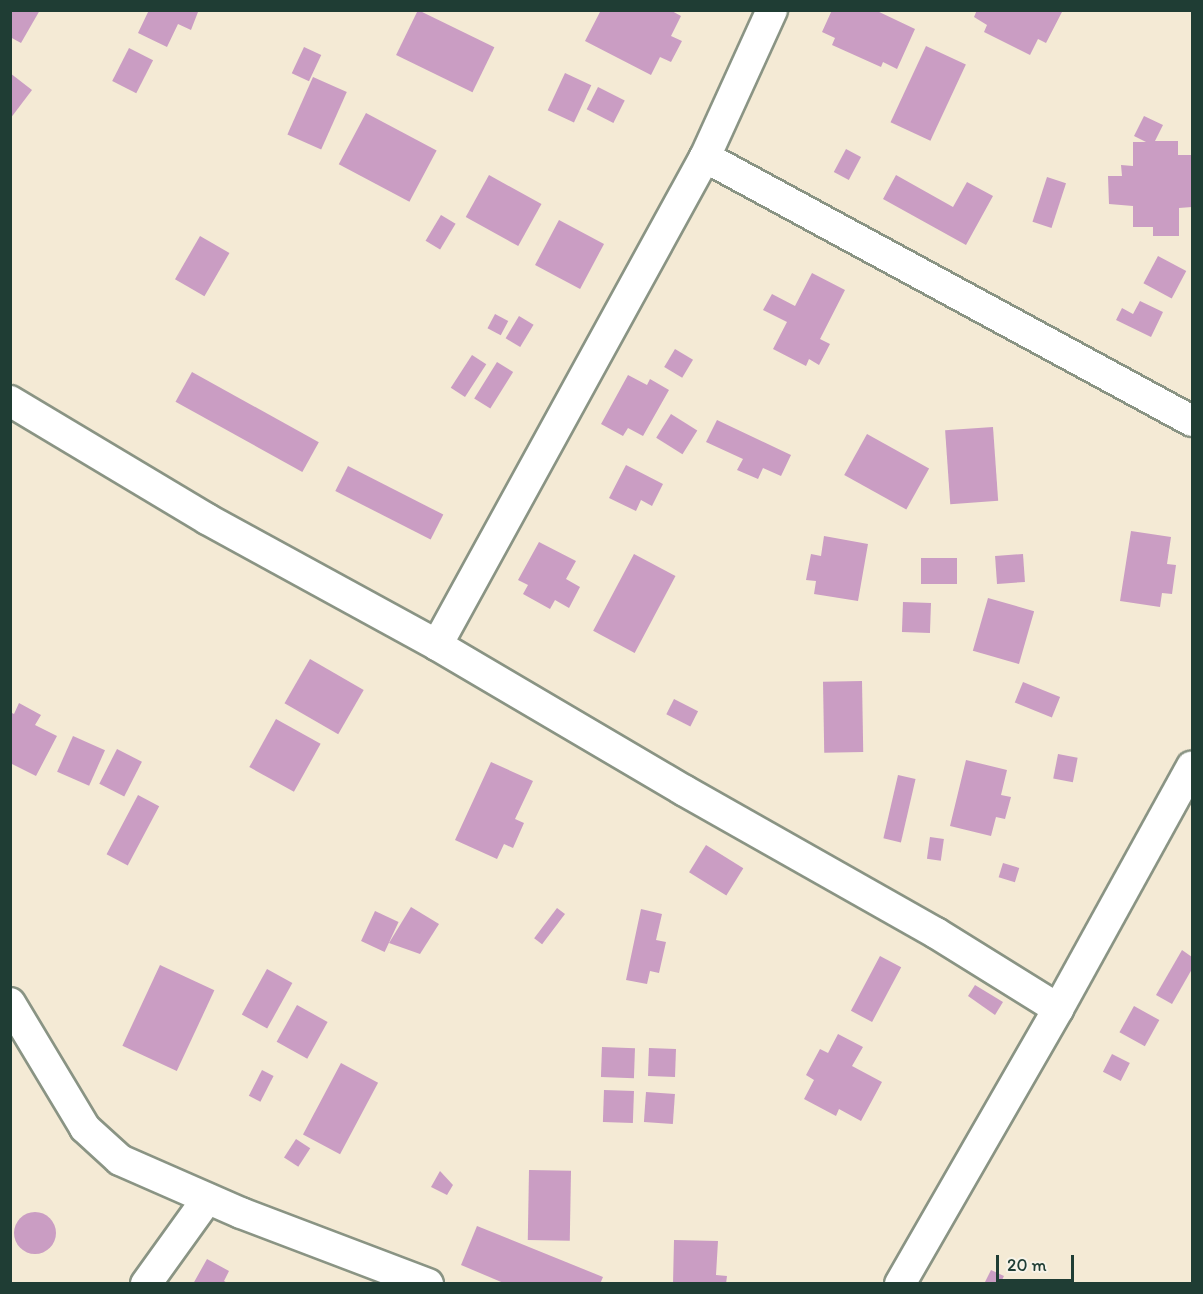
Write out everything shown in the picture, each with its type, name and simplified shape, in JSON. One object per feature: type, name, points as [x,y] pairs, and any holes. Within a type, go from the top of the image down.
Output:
[{"type":"street","points":[[437,645],[705,157],[772,10]]},
{"type":"street","points":[[705,157],[1192,421]]},
{"type":"street","points":[[10,401],[207,519],[437,645],[685,791],[936,933],[1058,1009]]},
{"type":"street","points":[[900,1284],[1058,1009],[1192,766]]},
{"type":"street","points":[[10,1003],[85,1128],[120,1160],[207,1199],[428,1284]]},
{"type":"street","points":[[146,1284],[207,1199]]},
{"type":"building","points":[[10,10],[40,10],[21,43],[10,37]]},
{"type":"building","points":[[149,10],[195,10],[198,12],[191,30],[178,24],[167,47],[138,33]]},
{"type":"building","points":[[418,10],[494,47],[472,92],[396,55]]},
{"type":"building","points":[[601,10],[670,10],[681,16],[671,36],[682,41],[671,62],[660,57],[651,75],[585,41]]},
{"type":"building","points":[[832,10],[875,10],[915,29],[897,69],[883,62],[881,67],[832,45],[835,38],[822,32]]},
{"type":"building","points":[[977,10],[1063,10],[1046,43],[1038,39],[1030,55],[984,32],[987,25],[974,17]]},
{"type":"building","points":[[926,46],[966,65],[930,141],[891,122]]},
{"type":"building","points":[[304,47],[321,55],[309,81],[292,73]]},
{"type":"building","points":[[129,48],[153,60],[136,93],[112,81]]},
{"type":"building","points":[[10,73],[32,90],[10,119]]},
{"type":"building","points":[[565,73],[591,85],[574,122],[548,110]]},
{"type":"building","points":[[313,77],[347,92],[321,150],[287,135]]},
{"type":"building","points":[[598,87],[625,101],[613,123],[587,109]]},
{"type":"building","points":[[366,113],[437,151],[409,202],[339,164]]},
{"type":"building","points":[[1144,116],[1163,125],[1155,141],[1178,141],[1178,155],[1192,155],[1192,207],[1179,208],[1179,236],[1153,236],[1153,227],[1133,227],[1133,206],[1109,204],[1108,176],[1122,176],[1121,165],[1133,166],[1133,142],[1146,142],[1134,136]]},
{"type":"building","points":[[846,149],[861,157],[849,180],[834,172]]},
{"type":"building","points":[[489,175],[541,204],[518,246],[466,217]]},
{"type":"building","points":[[896,175],[953,207],[967,182],[993,196],[966,245],[883,199]]},
{"type":"building","points":[[1047,177],[1066,183],[1051,228],[1032,222]]},
{"type":"building","points":[[441,215],[456,224],[440,249],[426,241]]},
{"type":"building","points":[[559,220],[604,244],[580,289],[535,265]]},
{"type":"building","points":[[200,236],[229,253],[204,296],[175,279]]},
{"type":"building","points":[[1158,256],[1186,271],[1172,298],[1143,283]]},
{"type":"building","points":[[812,273],[845,290],[820,339],[830,344],[819,365],[809,359],[806,366],[773,349],[787,322],[763,310],[772,294],[795,306]]},
{"type":"building","points":[[1140,301],[1163,312],[1151,337],[1116,320],[1122,308],[1133,314]]},
{"type":"building","points":[[495,314],[508,321],[501,335],[487,328]]},
{"type":"building","points":[[519,316],[534,325],[520,347],[506,338]]},
{"type":"building","points":[[675,349],[693,360],[682,378],[664,367]]},
{"type":"building","points":[[472,355],[486,364],[465,397],[451,388]]},
{"type":"building","points":[[497,362],[513,372],[490,409],[474,398]]},
{"type":"building","points":[[192,372],[319,442],[302,472],[176,402]]},
{"type":"building","points":[[628,375],[647,385],[650,379],[669,390],[643,436],[628,428],[623,436],[601,424]]},
{"type":"building","points":[[671,414],[697,430],[682,454],[656,438]]},
{"type":"building","points":[[717,420],[791,455],[781,476],[763,468],[758,479],[737,470],[743,459],[706,442]]},
{"type":"building","points":[[993,427],[998,501],[950,504],[945,430]]},
{"type":"building","points":[[867,434],[929,468],[906,510],[844,475]]},
{"type":"building","points":[[626,465],[663,484],[652,506],[641,500],[636,511],[609,498]]},
{"type":"building","points":[[348,466],[443,515],[431,540],[335,491]]},
{"type":"building","points":[[1131,531],[1171,537],[1167,564],[1176,565],[1172,594],[1162,593],[1160,607],[1120,601]]},
{"type":"building","points":[[824,536],[868,544],[858,601],[814,594],[816,581],[806,580],[811,554],[821,556]]},
{"type":"building","points":[[539,542],[576,561],[566,579],[580,587],[569,608],[555,600],[550,609],[523,594],[528,585],[518,580]]},
{"type":"building","points":[[634,554],[675,576],[635,653],[593,631]]},
{"type":"building","points":[[1023,554],[1025,582],[997,584],[995,556]]},
{"type":"building","points":[[921,558],[957,558],[957,584],[921,584]]},
{"type":"building","points":[[988,598],[1034,611],[1019,664],[973,651]]},
{"type":"building","points":[[903,602],[931,603],[930,633],[902,632]]},
{"type":"building","points":[[310,659],[364,690],[338,734],[284,703]]},
{"type":"building","points":[[862,681],[863,752],[824,753],[823,682]]},
{"type":"building","points":[[1023,682],[1060,697],[1052,717],[1015,702]]},
{"type":"building","points":[[674,699],[698,711],[690,726],[666,714]]},
{"type":"building","points":[[19,703],[41,715],[35,725],[57,736],[36,776],[10,763],[10,712],[14,714]]},
{"type":"building","points":[[276,719],[321,744],[294,792],[249,767]]},
{"type":"building","points":[[73,736],[105,750],[89,786],[57,772]]},
{"type":"building","points":[[117,749],[142,762],[124,796],[99,784]]},
{"type":"building","points":[[1058,754],[1078,758],[1073,782],[1053,779]]},
{"type":"building","points":[[966,760],[1007,770],[1001,795],[1011,797],[1005,819],[996,817],[991,836],[950,826]]},
{"type":"building","points":[[491,762],[533,781],[515,819],[524,823],[513,848],[504,844],[497,859],[455,840]]},
{"type":"building","points":[[898,775],[916,779],[901,842],[883,838]]},
{"type":"building","points":[[138,795],[159,806],[128,865],[107,854]]},
{"type":"building","points":[[930,837],[944,839],[941,861],[927,859]]},
{"type":"building","points":[[706,845],[743,868],[726,895],[689,872]]},
{"type":"building","points":[[1003,863],[1019,868],[1015,882],[999,877]]},
{"type":"building","points":[[411,907],[439,924],[420,954],[389,943]]},
{"type":"building","points":[[557,908],[565,914],[542,944],[534,938]]},
{"type":"building","points":[[641,909],[662,914],[656,940],[666,942],[659,973],[650,971],[647,984],[626,980]]},
{"type":"building","points":[[375,911],[399,922],[385,952],[361,941]]},
{"type":"building","points":[[1182,950],[1192,957],[1192,969],[1172,1004],[1156,995]]},
{"type":"building","points":[[880,956],[901,967],[872,1022],[851,1011]]},
{"type":"building","points":[[160,965],[214,990],[177,1071],[122,1046]]},
{"type":"building","points":[[267,969],[292,983],[267,1029],[242,1014]]},
{"type":"building","points":[[975,985],[1003,1002],[995,1015],[968,996]]},
{"type":"building","points":[[297,1005],[328,1022],[307,1059],[277,1042]]},
{"type":"building","points":[[1134,1006],[1159,1020],[1145,1046],[1119,1032]]},
{"type":"building","points":[[838,1034],[863,1047],[852,1066],[882,1082],[861,1121],[839,1109],[836,1116],[804,1099],[814,1080],[806,1075],[820,1049],[828,1053]]},
{"type":"building","points":[[602,1047],[635,1048],[634,1078],[601,1077]]},
{"type":"building","points":[[649,1048],[676,1049],[675,1077],[648,1076]]},
{"type":"building","points":[[1112,1054],[1130,1063],[1121,1081],[1103,1072]]},
{"type":"building","points":[[341,1063],[378,1083],[340,1154],[303,1135]]},
{"type":"building","points":[[262,1070],[274,1076],[260,1102],[249,1096]]},
{"type":"building","points":[[604,1090],[634,1091],[633,1123],[603,1122]]},
{"type":"building","points":[[646,1092],[675,1094],[673,1124],[644,1122]]},
{"type":"building","points":[[296,1139],[310,1148],[298,1167],[284,1157]]},
{"type":"building","points":[[529,1170],[571,1171],[570,1241],[528,1240]]},
{"type":"building","points":[[440,1171],[453,1185],[447,1195],[431,1187]]},
{"type":"building","points":[[35,1212],[50,1218],[56,1233],[50,1248],[35,1254],[20,1248],[14,1233],[20,1218]]},
{"type":"building","points":[[477,1226],[603,1277],[600,1284],[506,1284],[461,1265]]},
{"type":"building","points":[[674,1240],[718,1241],[716,1275],[727,1276],[726,1284],[673,1284]]},
{"type":"building","points":[[207,1259],[229,1271],[224,1281],[229,1284],[193,1284]]},
{"type":"building","points":[[991,1270],[1004,1276],[1000,1284],[984,1284]]}]
